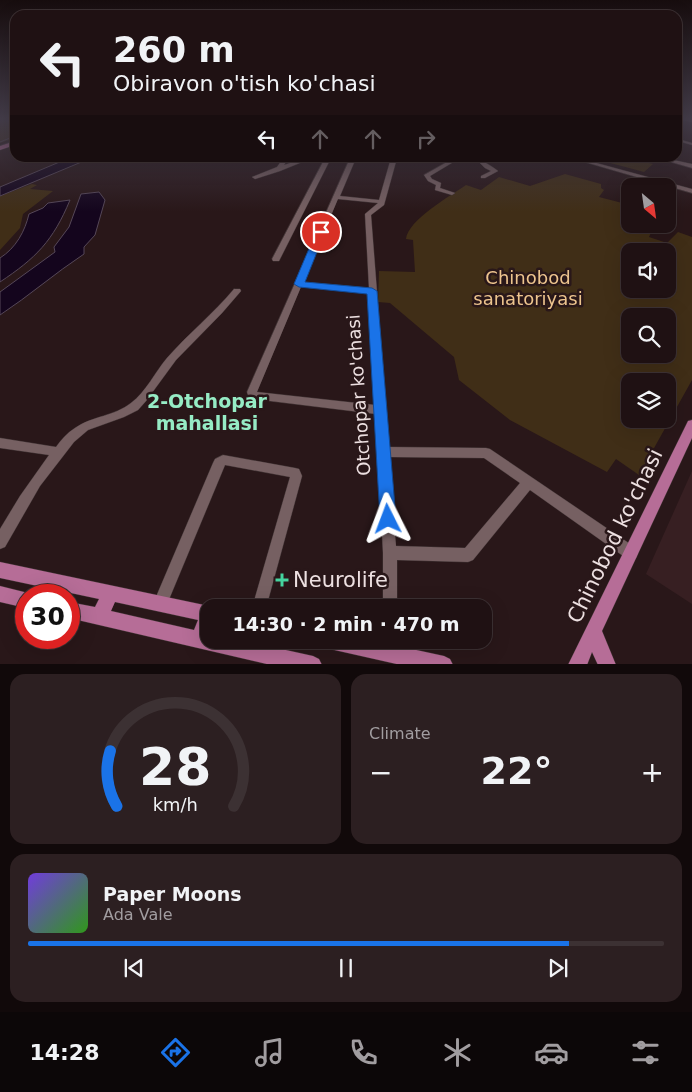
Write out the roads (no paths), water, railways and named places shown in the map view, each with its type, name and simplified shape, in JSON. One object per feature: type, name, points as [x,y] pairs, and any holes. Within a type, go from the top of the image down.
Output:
[{"type":"main road","name":"Chinobod ko'chasi","points":[[577,664],[692,425]]},
{"type":"main road","points":[[0,570],[200,612]]},
{"type":"main road","points":[[99,617],[111,593]]},
{"type":"main road","points":[[0,594],[15,597]]},
{"type":"main road","points":[[80,613],[200,639]]},
{"type":"main road","points":[[593,630],[607,664]]},
{"type":"main road","points":[[229,649],[256,658],[313,664]]},
{"type":"main road","points":[[399,649],[444,664]]},
{"type":"street","points":[[278,170],[283,162]]},
{"type":"street","points":[[255,177],[299,162]]},
{"type":"street","points":[[276,259],[326,162]]},
{"type":"street","points":[[352,162],[252,392],[253,395],[380,410]]},
{"type":"street","name":"Otchopar ko'chasi","points":[[390,599],[390,552],[368,214],[381,205],[393,162]]},
{"type":"street","points":[[450,162],[427,175],[430,180],[439,184],[437,189],[452,193]]},
{"type":"street","points":[[482,162],[487,168],[495,171],[483,177]]},
{"type":"street","points":[[588,162],[692,191]]},
{"type":"street","points":[[676,162],[692,166]]},
{"type":"street","points":[[336,197],[382,202]]},
{"type":"street","points":[[299,284],[372,291]]},
{"type":"street","points":[[2,535],[71,436],[80,430],[107,421],[136,405],[168,363],[225,306],[237,291]]},
{"type":"street","points":[[0,443],[59,452]]},
{"type":"street","points":[[384,452],[486,453],[631,552]]},
{"type":"street","points":[[160,604],[219,463],[223,460],[295,473],[296,476],[262,599]]},
{"type":"street","points":[[390,552],[468,555],[528,483]]},
{"type":"place","name":"Neurolife","points":[[282,580]]},
{"type":"district","name":"2-Otchopar mahallasi","points":[[207,412]]},
{"type":"park label","name":"Chinobod sanatoriyasi","points":[[528,288]]}]
